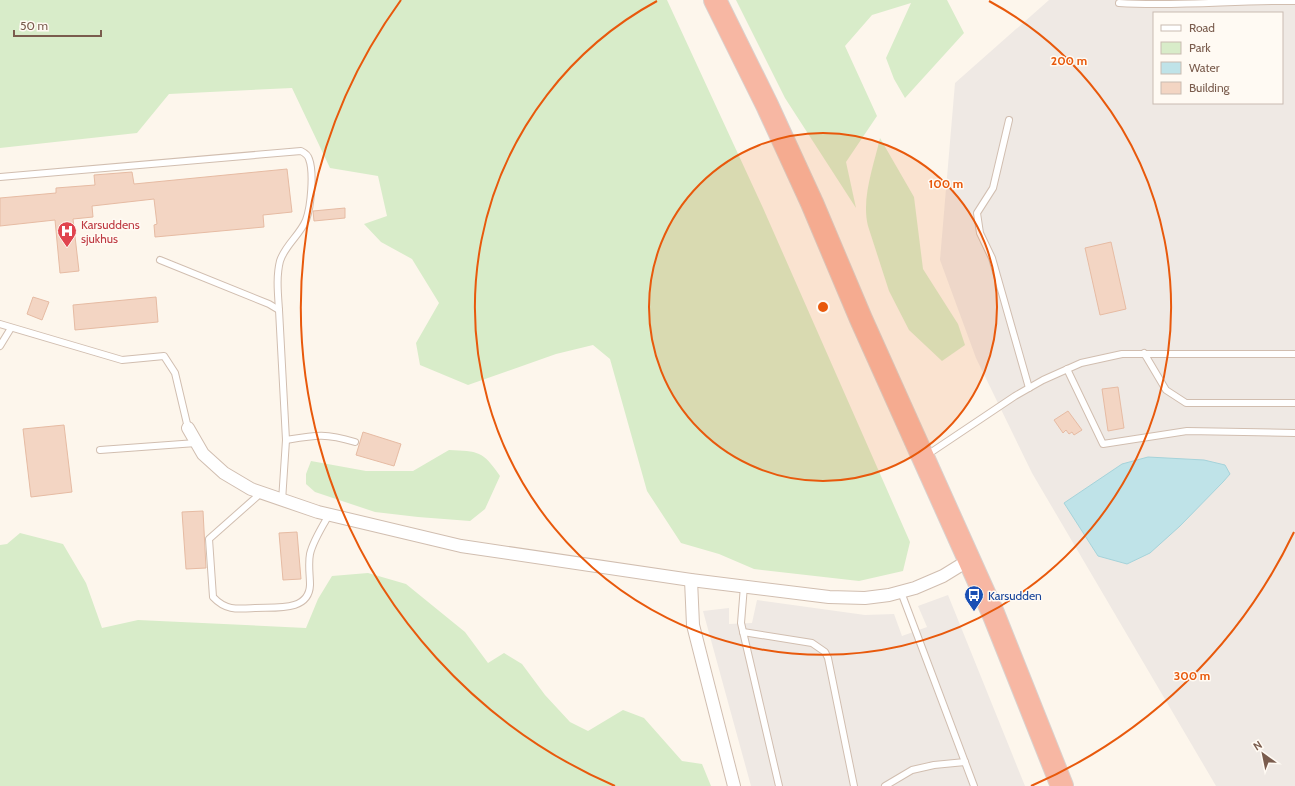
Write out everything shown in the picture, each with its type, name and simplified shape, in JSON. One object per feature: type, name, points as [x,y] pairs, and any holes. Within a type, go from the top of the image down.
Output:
[{"type":"highway","points":[[715,0],[767,105],[924,457],[1031,705],[1062,786]]},
{"type":"street","points":[[188,428],[203,454],[224,473],[261,493],[328,515],[461,546],[690,580],[829,597],[865,598],[901,592],[943,576],[969,560]]},
{"type":"street","points":[[690,580],[693,625],[734,786]]},
{"type":"lane","points":[[1118,4],[1162,6],[1246,1],[1295,1]]},
{"type":"lane","points":[[1009,120],[993,188],[977,213],[980,233],[992,258],[1029,388]]},
{"type":"lane","points":[[0,177],[301,151],[309,158],[312,168],[311,189],[306,219],[285,249],[280,261],[278,274],[286,440],[282,501]]},
{"type":"lane","points":[[160,260],[269,304],[279,310]]},
{"type":"lane","points":[[0,324],[122,360],[164,356],[175,373],[188,428]]},
{"type":"lane","points":[[0,346],[11,328]]},
{"type":"lane","points":[[924,457],[1029,388],[1081,363],[1122,354],[1144,353],[1295,354]]},
{"type":"lane","points":[[1144,353],[1166,390],[1186,403],[1295,403]]},
{"type":"lane","points":[[1067,369],[1103,444],[1187,431],[1295,434]]},
{"type":"lane","points":[[286,440],[322,434],[355,442]]},
{"type":"lane","points":[[100,450],[196,443]]},
{"type":"lane","points":[[261,493],[209,540],[213,597],[219,604],[229,609],[301,604],[305,600],[310,586],[310,553],[328,515]]},
{"type":"lane","points":[[744,586],[741,623],[779,786]]},
{"type":"lane","points":[[901,592],[974,786]]},
{"type":"lane","points":[[743,632],[812,643],[825,652],[828,658],[854,786]]},
{"type":"lane","points":[[885,786],[912,770],[934,765],[965,762]]},
{"type":"shaded area","points":[[1049,0],[1295,0],[1295,786],[1216,786],[1032,473],[976,358],[940,260],[955,83]]},
{"type":"shaded area","points":[[948,595],[1025,786],[751,786],[703,611],[729,608],[729,624],[752,623],[757,600],[865,615],[894,614],[902,636],[927,627],[918,606]]},
{"type":"green space","points":[[0,0],[667,0],[763,208],[910,542],[903,571],[859,581],[754,569],[719,554],[681,543],[647,491],[610,359],[593,345],[556,354],[468,385],[420,365],[416,343],[439,303],[412,259],[381,242],[364,224],[387,216],[378,176],[330,168],[292,88],[169,94],[137,133],[0,148]]},
{"type":"green space","points":[[736,0],[947,0],[964,33],[905,98],[894,79],[886,58],[911,3],[872,15],[845,46],[877,116],[846,162],[856,208],[785,98]]},
{"type":"green space","points":[[880,138],[914,197],[923,269],[958,324],[965,345],[942,361],[909,330],[889,291],[868,226],[866,215],[867,193]]},
{"type":"green space","points":[[449,450],[467,451],[479,454],[489,462],[500,476],[485,509],[470,521],[375,512],[315,492],[306,484],[306,474],[311,461],[366,471],[413,471]]},
{"type":"green space","points":[[20,533],[63,544],[86,583],[102,628],[138,620],[306,628],[318,599],[332,576],[368,573],[406,584],[465,632],[488,663],[504,653],[522,664],[545,695],[570,722],[588,731],[623,710],[644,718],[682,761],[702,764],[711,786],[0,786],[0,545],[7,544]]},
{"type":"water","points":[[1148,457],[1204,460],[1225,465],[1230,474],[1180,526],[1150,553],[1127,564],[1098,556],[1064,503],[1122,464]]},
{"type":"building","name":"Karsuddens sjukhus","points":[[287,169],[292,212],[263,215],[264,227],[155,237],[154,225],[157,224],[154,199],[92,206],[93,217],[73,219],[79,271],[60,273],[55,220],[0,226],[0,198],[56,193],[56,188],[95,185],[94,175],[132,172],[134,184]]},
{"type":"building","points":[[345,208],[345,218],[314,221],[313,211]]},
{"type":"building","points":[[1111,242],[1126,309],[1100,315],[1085,248]]},
{"type":"building","points":[[33,297],[49,302],[42,320],[27,314]]},
{"type":"building","points":[[156,297],[158,322],[75,330],[73,305]]},
{"type":"building","points":[[1118,387],[1124,428],[1108,431],[1102,389]]},
{"type":"building","points":[[1068,411],[1082,430],[1074,435],[1072,432],[1069,434],[1066,430],[1063,433],[1054,420]]},
{"type":"building","points":[[64,425],[72,492],[31,497],[23,429]]},
{"type":"building","points":[[363,432],[401,444],[394,466],[356,455]]},
{"type":"building","points":[[203,511],[206,568],[186,569],[182,512]]},
{"type":"building","points":[[297,532],[301,579],[283,580],[279,533]]},
{"type":"place","name":"Karsuddens sjukhus","points":[[67,248]]},
{"type":"place","name":"Karsudden","points":[[974,612]]}]
